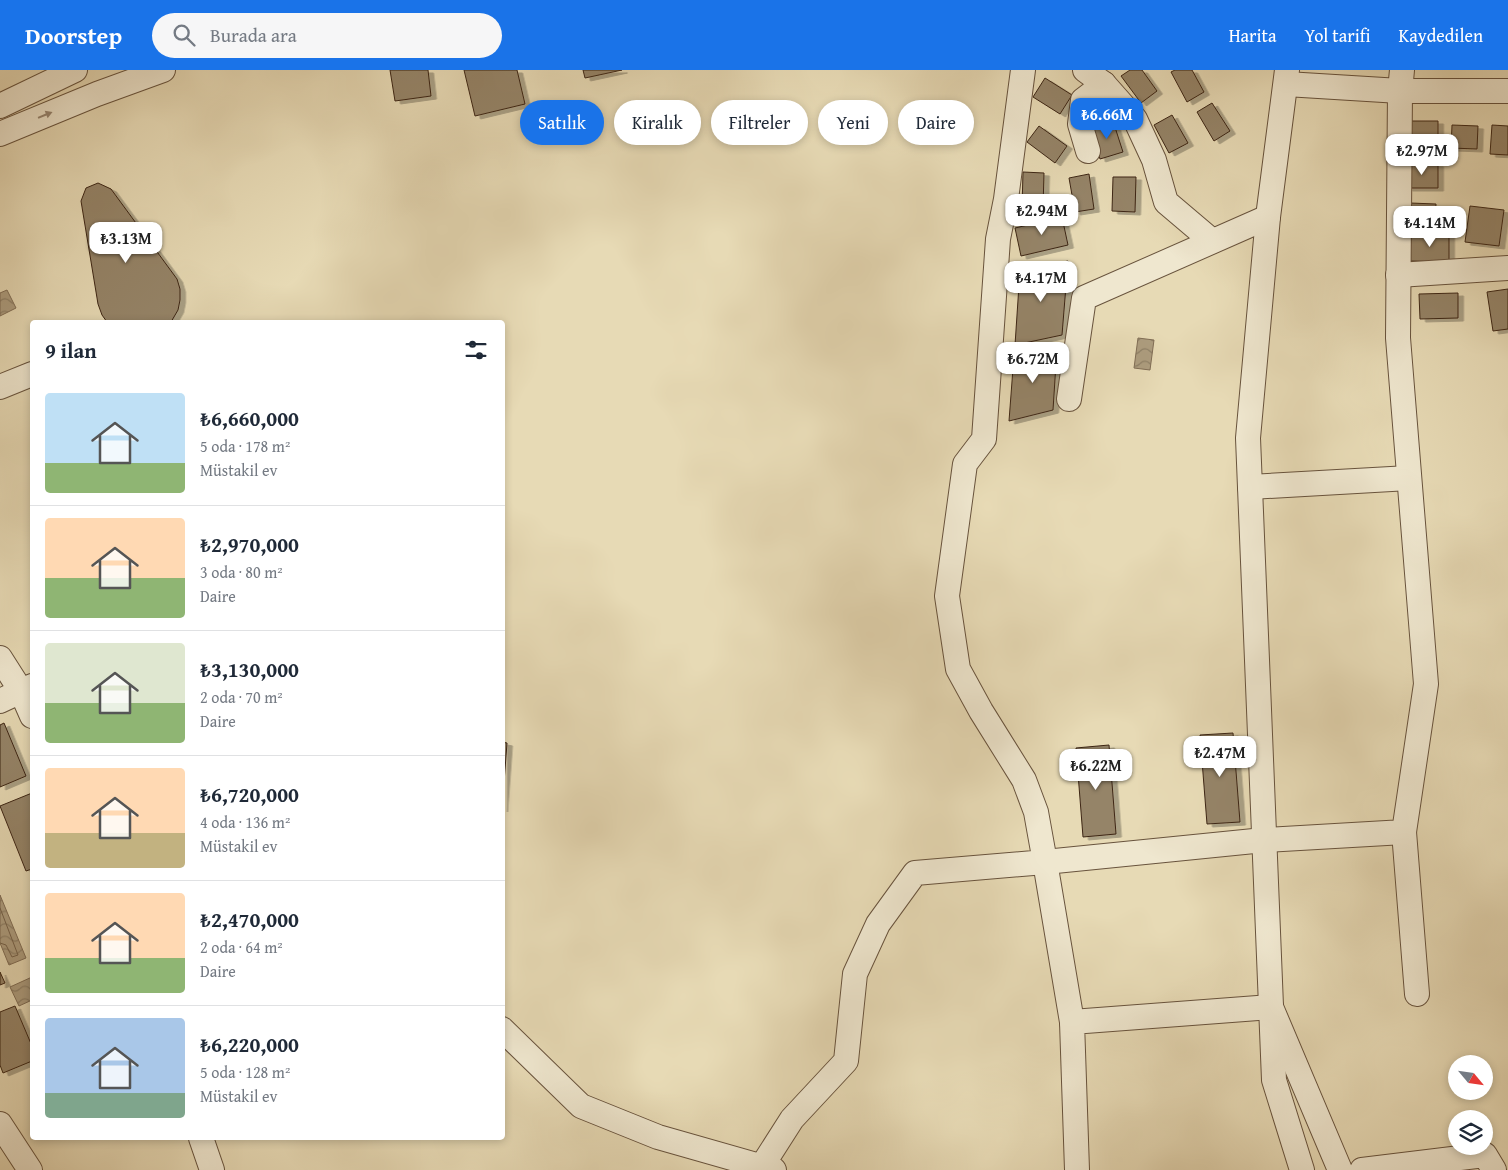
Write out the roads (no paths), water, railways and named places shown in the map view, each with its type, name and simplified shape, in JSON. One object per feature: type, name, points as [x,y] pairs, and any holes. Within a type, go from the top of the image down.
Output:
[{"type":"street","points":[[0,106],[75,70]]},
{"type":"street","points":[[0,134],[97,94],[163,70]]},
{"type":"street","points":[[1023,70],[1006,199],[998,239],[984,439],[965,464],[947,596],[958,669],[981,712],[1024,780],[1036,812],[1072,1022],[1078,1170]]},
{"type":"street","points":[[1088,151],[1080,124],[1083,100],[1095,77],[1135,119],[1154,160],[1166,202],[1212,241]]},
{"type":"street","points":[[1302,1170],[1274,1080],[1248,438],[1268,217],[1286,77],[1401,80],[1508,92]]},
{"type":"street","points":[[1401,80],[1398,338],[1426,684],[1404,832],[1416,994]]},
{"type":"street","points":[[1069,399],[1084,298],[1268,217]]},
{"type":"street","points":[[1398,274],[1508,268]]},
{"type":"street","points":[[0,387],[30,375]]},
{"type":"street","points":[[1250,487],[1409,478]]},
{"type":"street","points":[[0,658],[30,713]]},
{"type":"street","points":[[505,1031],[581,1106],[658,1137],[768,1168],[792,1119],[846,1061],[856,974],[878,924],[915,873],[1264,840],[1404,832]]},
{"type":"street","points":[[1072,1022],[1271,1007]]},
{"type":"street","points":[[1271,1007],[1340,1170]]},
{"type":"street","points":[[0,1124],[30,1170]]},
{"type":"street","points":[[202,1140],[212,1170]]},
{"type":"street","points":[[1362,1170],[1485,1155],[1494,1170]]},
{"type":"water","points":[[7,290],[16,308],[0,316],[0,293]]},
{"type":"water","points":[[1138,338],[1154,340],[1150,370],[1134,368]]},
{"type":"water","points":[[0,895],[26,958],[9,965],[0,943]]},
{"type":"water","points":[[30,978],[30,1001],[19,1006],[10,987]]}]
